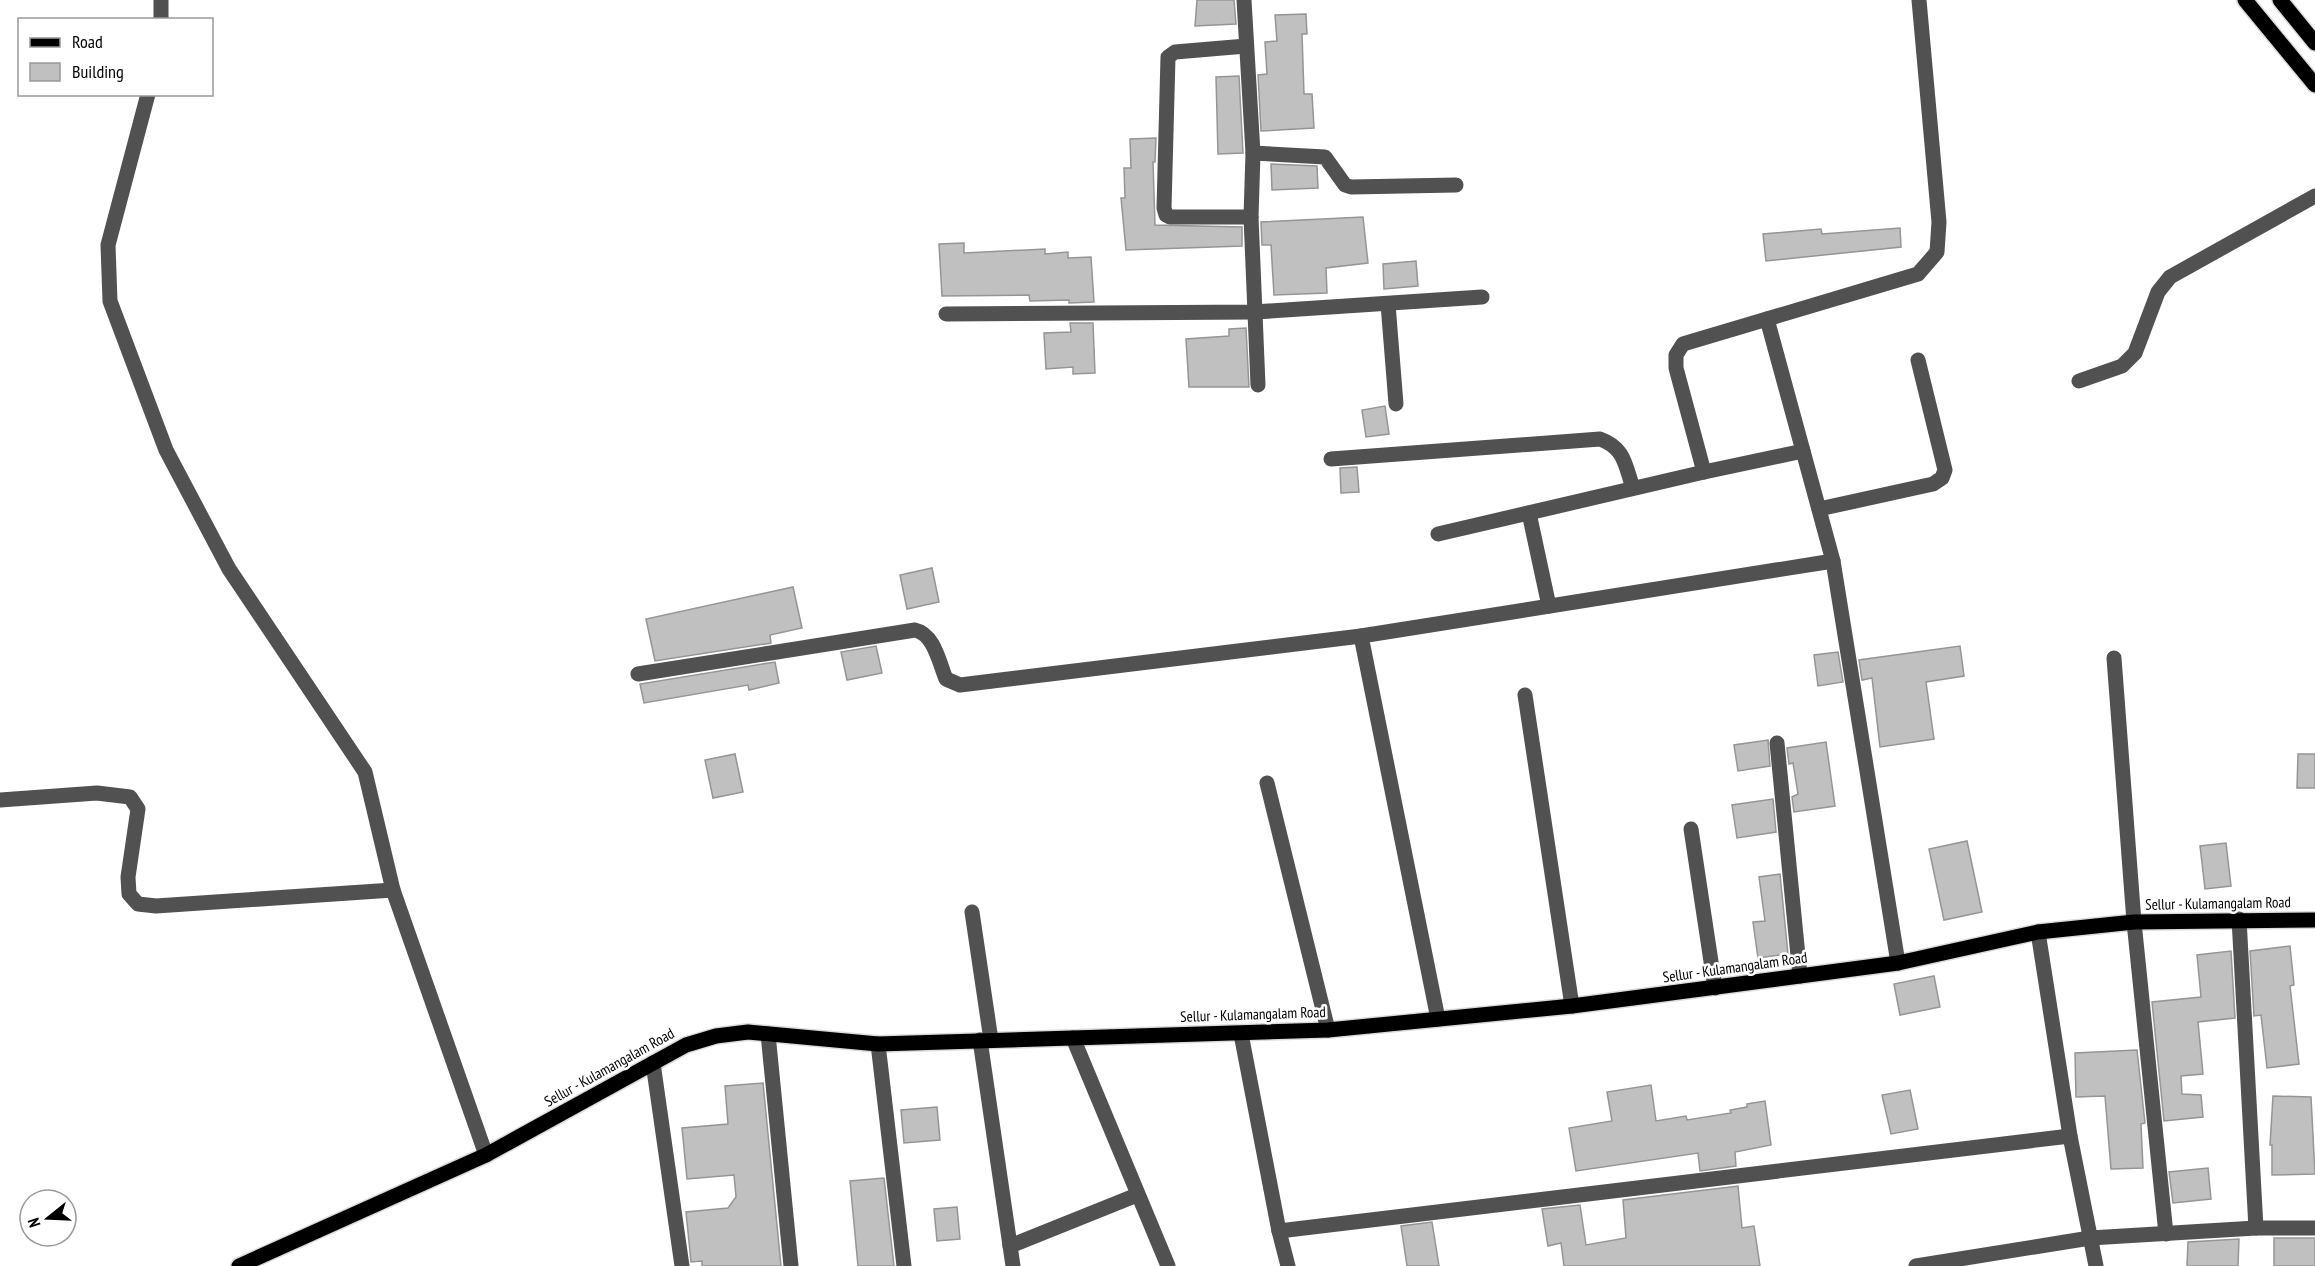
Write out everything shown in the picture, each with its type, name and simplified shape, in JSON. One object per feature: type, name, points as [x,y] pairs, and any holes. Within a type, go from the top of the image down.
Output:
[{"type":"main road","points":[[2245,0],[2315,85]]},
{"type":"main road","points":[[2280,0],[2315,43]]},
{"type":"main road","name":"Sellur - Kulamangalam Road","points":[[239,1266],[486,1155],[686,1045],[716,1036],[748,1032],[878,1044],[1328,1030],[1572,1006],[1898,963],[2038,932],[2134,922],[2239,919],[2315,920]]},
{"type":"street","points":[[160,18],[162,0]]},
{"type":"street","points":[[1244,0],[1253,153],[1251,217],[1258,385]]},
{"type":"street","points":[[1704,471],[1677,368],[1676,355],[1683,344],[1918,274],[1936,252],[1939,222],[1919,0]]},
{"type":"street","points":[[1246,46],[1175,52],[1168,57],[1164,208],[1166,215],[1170,217],[1251,217]]},
{"type":"street","points":[[147,96],[108,245],[110,301],[166,450],[229,569],[365,772],[393,890],[486,1155]]},
{"type":"street","points":[[1253,153],[1325,157],[1345,185],[1351,187],[1456,185]]},
{"type":"street","points":[[2079,381],[2122,366],[2135,353],[2158,292],[2170,277],[2315,196]]},
{"type":"street","points":[[946,314],[1255,312],[1482,297]]},
{"type":"street","points":[[1388,304],[1396,404]]},
{"type":"street","points":[[1767,319],[1833,561],[1898,963]]},
{"type":"street","points":[[1819,509],[1933,484],[1942,478],[1945,470],[1918,360]]},
{"type":"street","points":[[1331,459],[1600,439],[1614,444],[1622,454],[1633,489]]},
{"type":"street","points":[[1438,534],[1704,471],[1803,451]]},
{"type":"street","points":[[1529,513],[1549,606]]},
{"type":"street","points":[[639,674],[915,630],[923,632],[930,638],[946,679],[960,685],[1361,636],[1833,561]]},
{"type":"street","points":[[1361,636],[1438,1019]]},
{"type":"street","points":[[2114,658],[2134,922],[2166,1234]]},
{"type":"street","points":[[1525,695],[1572,1006]]},
{"type":"street","points":[[1777,743],[1800,976]]},
{"type":"street","points":[[1267,783],[1328,1030]]},
{"type":"street","points":[[0,800],[97,793],[130,797],[138,809],[128,877],[129,894],[138,904],[156,906],[393,890]]},
{"type":"street","points":[[1691,829],[1715,988]]},
{"type":"street","points":[[972,912],[1012,1266]]},
{"type":"street","points":[[2239,919],[2256,1228]]},
{"type":"street","points":[[2038,932],[2070,1136],[2096,1266]]},
{"type":"street","points":[[768,1034],[791,1266]]},
{"type":"street","points":[[1241,1034],[1279,1231],[1288,1266]]},
{"type":"street","points":[[1073,1038],[1168,1266]]},
{"type":"street","points":[[878,1044],[904,1266]]},
{"type":"street","points":[[653,1063],[682,1266]]},
{"type":"street","points":[[1279,1231],[2070,1136]]},
{"type":"street","points":[[1010,1246],[1137,1195]]},
{"type":"street","points":[[1916,1266],[2090,1238],[2256,1228],[2315,1228]]},
{"type":"building","points":[[1197,0],[1234,0],[1236,24],[1195,26]]},
{"type":"building","points":[[1306,14],[1307,34],[1302,34],[1304,94],[1312,94],[1314,128],[1261,131],[1258,75],[1267,74],[1265,42],[1277,41],[1275,15]]},
{"type":"building","points":[[1239,76],[1243,153],[1218,154],[1216,77]]},
{"type":"building","points":[[1156,138],[1155,162],[1153,162],[1155,225],[1242,227],[1242,246],[1126,250],[1121,198],[1125,198],[1124,168],[1131,168],[1130,139]]},
{"type":"building","points":[[1271,164],[1317,166],[1318,188],[1272,190]]},
{"type":"building","points":[[1363,217],[1368,263],[1326,268],[1327,293],[1274,295],[1271,245],[1262,245],[1261,222]]},
{"type":"building","points":[[1900,228],[1901,247],[1766,261],[1763,234],[1821,229],[1822,234]]},
{"type":"building","points":[[964,243],[964,253],[1045,249],[1045,254],[1068,252],[1068,258],[1091,257],[1094,302],[1030,301],[1029,295],[942,296],[939,244]]},
{"type":"building","points":[[1416,261],[1418,286],[1384,289],[1383,264]]},
{"type":"building","points":[[1070,323],[1093,323],[1095,373],[1073,374],[1073,367],[1046,369],[1044,333],[1071,332]]},
{"type":"building","points":[[1246,328],[1249,387],[1189,387],[1186,339],[1229,336],[1229,329]]},
{"type":"building","points":[[1385,406],[1389,434],[1366,437],[1362,410]]},
{"type":"building","points":[[1357,467],[1359,492],[1341,493],[1340,468]]},
{"type":"building","points":[[932,568],[939,602],[907,609],[900,575]]},
{"type":"building","points":[[793,587],[802,628],[770,635],[771,643],[655,661],[646,619]]},
{"type":"building","points":[[876,646],[882,673],[847,680],[841,652]]},
{"type":"building","points":[[1960,646],[1964,676],[1926,682],[1934,739],[1880,747],[1872,678],[1862,680],[1859,660]]},
{"type":"building","points":[[1838,652],[1843,682],[1818,686],[1814,655]]},
{"type":"building","points":[[775,662],[779,683],[749,690],[748,685],[644,703],[640,684]]},
{"type":"building","points":[[1768,740],[1770,766],[1738,771],[1734,745]]},
{"type":"building","points":[[1826,742],[1835,806],[1794,812],[1792,797],[1798,794],[1793,763],[1789,764],[1787,748]]},
{"type":"building","points":[[735,754],[743,792],[713,798],[705,760]]},
{"type":"building","points":[[2298,754],[2315,754],[2315,788],[2297,788]]},
{"type":"building","points":[[1773,799],[1776,832],[1737,838],[1732,805]]},
{"type":"building","points":[[1967,841],[1982,912],[1944,920],[1929,849]]},
{"type":"building","points":[[2226,843],[2231,886],[2205,889],[2200,846]]},
{"type":"building","points":[[1780,874],[1788,954],[1758,958],[1753,922],[1765,921],[1759,877]]},
{"type":"building","points":[[2290,946],[2294,985],[2290,986],[2299,1064],[2267,1068],[2261,1015],[2254,1016],[2250,951]]},
{"type":"building","points":[[2231,951],[2235,1018],[2198,1022],[2203,1074],[2181,1076],[2182,1094],[2201,1095],[2203,1117],[2164,1121],[2152,1002],[2201,997],[2197,955]]},
{"type":"building","points":[[1934,976],[1940,1007],[1900,1015],[1894,984]]},
{"type":"building","points":[[2137,1050],[2145,1123],[2141,1124],[2143,1168],[2111,1169],[2105,1096],[2076,1097],[2075,1053]]},
{"type":"building","points":[[763,1083],[781,1266],[702,1266],[702,1261],[691,1262],[686,1212],[728,1208],[736,1197],[734,1175],[687,1179],[682,1128],[728,1124],[725,1086]]},
{"type":"building","points":[[1651,1085],[1656,1121],[1686,1116],[1687,1120],[1731,1113],[1730,1110],[1747,1107],[1747,1104],[1765,1101],[1771,1145],[1735,1152],[1736,1166],[1700,1171],[1698,1153],[1576,1171],[1569,1128],[1612,1121],[1607,1092]]},
{"type":"building","points":[[1910,1090],[1918,1129],[1891,1134],[1882,1095]]},
{"type":"building","points":[[2273,1096],[2311,1097],[2315,1174],[2272,1175],[2272,1145],[2270,1145]]},
{"type":"building","points":[[937,1107],[940,1140],[904,1143],[901,1110]]},
{"type":"building","points":[[2208,1168],[2211,1199],[2173,1203],[2169,1172]]},
{"type":"building","points":[[884,1178],[894,1266],[858,1266],[850,1181]]},
{"type":"building","points":[[1738,1186],[1742,1228],[1754,1226],[1760,1266],[1564,1266],[1561,1243],[1548,1246],[1542,1209],[1580,1205],[1586,1245],[1626,1238],[1623,1200]]},
{"type":"building","points":[[957,1207],[960,1239],[937,1241],[934,1209]]},
{"type":"building","points":[[1432,1222],[1439,1266],[1407,1266],[1401,1226]]},
{"type":"building","points":[[2274,1238],[2315,1238],[2315,1266],[2274,1266]]},
{"type":"building","points":[[2239,1239],[2238,1266],[2187,1266],[2188,1242]]}]
